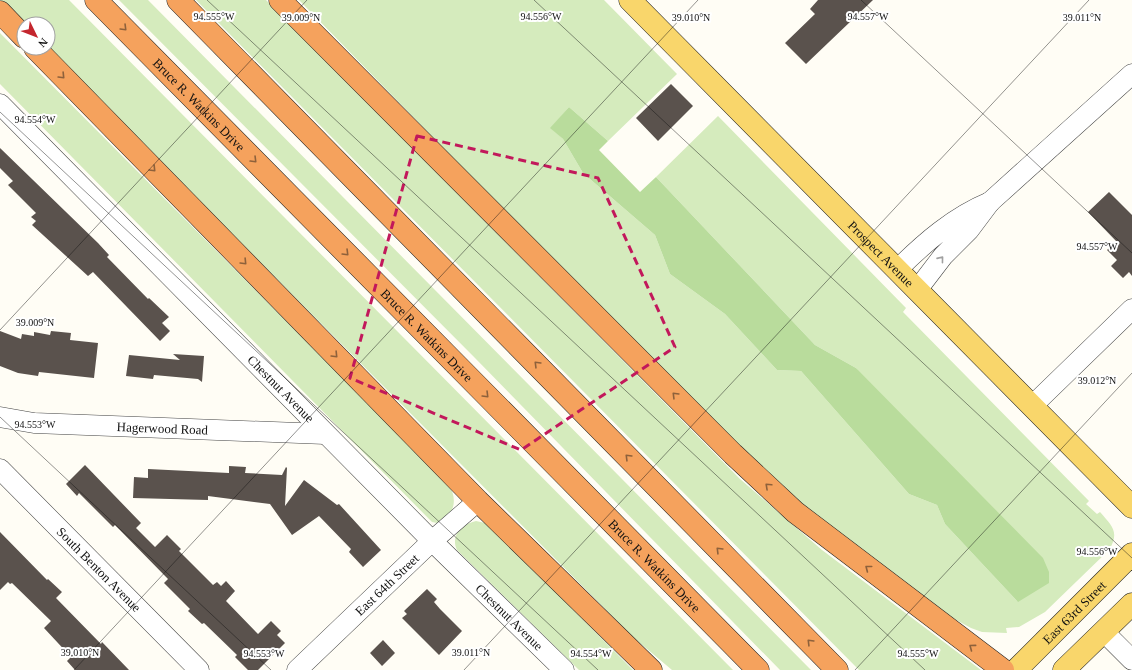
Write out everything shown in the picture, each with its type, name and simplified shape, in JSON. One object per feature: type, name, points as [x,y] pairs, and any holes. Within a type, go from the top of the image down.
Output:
[{"type":"highway","name":"Bruce R. Watkins Drive","points":[[96,0],[758,670]]},
{"type":"highway","points":[[178,0],[838,670]]},
{"type":"highway","points":[[280,0],[733,454],[795,512],[1003,670]]},
{"type":"highway","points":[[0,12],[16,29]]},
{"type":"highway","points":[[43,56],[478,501],[651,670]]},
{"type":"main road","name":"Prospect Avenue","points":[[630,0],[1132,507]]},
{"type":"main road","name":"East 63rd Street","points":[[1016,670],[1132,554]]},
{"type":"main road","points":[[1064,670],[1132,604]]},
{"type":"street","points":[[917,290],[943,256],[969,230],[990,202],[1132,74]]},
{"type":"street","name":"Chestnut Avenue","points":[[0,104],[432,541],[564,670]]},
{"type":"street","points":[[897,270],[917,251],[961,216],[990,202]]},
{"type":"street","points":[[1032,406],[1132,309]]},
{"type":"street","name":"Hagerwood Road","points":[[0,416],[34,423],[326,434]]},
{"type":"street","name":"South Benton Avenue","points":[[0,469],[199,670]]},
{"type":"street","name":"East 64th Street","points":[[297,670],[432,541],[478,501]]},
{"type":"street","points":[[1104,632],[1132,660]]},
{"type":"highlighted area","points":[[417,136],[598,178],[675,347],[521,450],[350,378]]},
{"type":"green space","points":[[0,0],[69,0],[733,670],[672,670],[634,638],[55,56],[56,16],[16,17]]},
{"type":"green space","points":[[119,0],[148,0],[811,670],[780,670],[475,358]]},
{"type":"green space","points":[[196,0],[266,0],[740,479],[822,550],[981,670],[859,670]]},
{"type":"green space","points":[[299,0],[604,0],[677,74],[608,141],[569,107],[551,128],[563,139],[583,173],[655,235],[670,274],[725,314],[777,370],[801,371],[909,494],[937,505],[945,524],[1018,602],[856,368],[815,345],[656,177],[718,116],[906,308],[903,312],[1089,501],[1086,504],[1097,514],[1100,512],[1111,525],[1114,534],[1109,550],[1045,612],[1019,627],[1006,628],[1007,633],[982,632],[949,616],[837,533],[765,471],[501,207]]},
{"type":"green space","points":[[0,33],[16,49],[16,56],[23,56],[448,484],[454,501],[451,512],[443,520],[437,523],[432,522],[0,84]]},
{"type":"green space","points":[[569,107],[608,141],[599,150],[640,192],[656,177],[815,345],[856,368],[1043,558],[1049,572],[1049,583],[1018,602],[945,524],[937,505],[909,494],[801,371],[777,370],[725,314],[670,274],[655,235],[583,173],[563,139],[550,128]]},
{"type":"green space","points":[[476,521],[485,523],[492,528],[633,670],[579,670],[457,550],[455,545],[456,535],[466,525]]},
{"type":"building","points":[[818,0],[873,0],[806,64],[785,43],[815,14],[810,9]]},
{"type":"building","points":[[671,84],[693,106],[658,141],[636,118]]},
{"type":"building","points":[[0,148],[98,243],[109,255],[107,257],[148,299],[149,298],[169,317],[162,323],[170,331],[160,341],[93,272],[88,276],[32,225],[36,221],[31,217],[36,213],[8,185],[13,181],[0,168]]},
{"type":"building","points":[[1109,192],[1132,215],[1132,276],[1129,272],[1123,278],[1111,266],[1117,260],[1107,250],[1116,241],[1088,212]]},
{"type":"building","points":[[0,331],[21,339],[22,334],[34,336],[34,332],[50,335],[51,331],[71,333],[70,340],[98,343],[94,378],[39,372],[38,376],[18,373],[0,366]]},
{"type":"building","points":[[173,354],[204,356],[202,382],[198,379],[154,375],[153,379],[126,376],[129,355],[180,360]]},
{"type":"building","points":[[85,465],[141,523],[136,528],[155,547],[167,535],[181,549],[179,551],[213,585],[217,582],[221,586],[226,581],[235,591],[226,601],[258,634],[271,621],[281,631],[277,635],[285,643],[258,670],[248,670],[235,657],[237,655],[204,623],[202,624],[188,611],[190,609],[164,583],[168,579],[115,525],[113,527],[79,493],[77,496],[66,484]]},
{"type":"building","points":[[229,466],[246,467],[245,473],[282,475],[286,467],[285,506],[304,480],[337,505],[339,504],[381,550],[363,567],[349,552],[351,549],[319,516],[292,535],[270,504],[208,496],[208,500],[133,498],[134,477],[148,478],[148,469],[229,473]]},
{"type":"building","points":[[0,532],[47,580],[48,579],[62,592],[56,598],[129,670],[75,670],[67,661],[71,657],[44,628],[51,621],[12,583],[10,584],[8,582],[0,590]]},
{"type":"building","points":[[427,589],[437,599],[434,602],[462,631],[439,655],[402,618],[407,614],[404,611]]},
{"type":"building","points":[[383,640],[395,653],[382,666],[370,653]]}]
